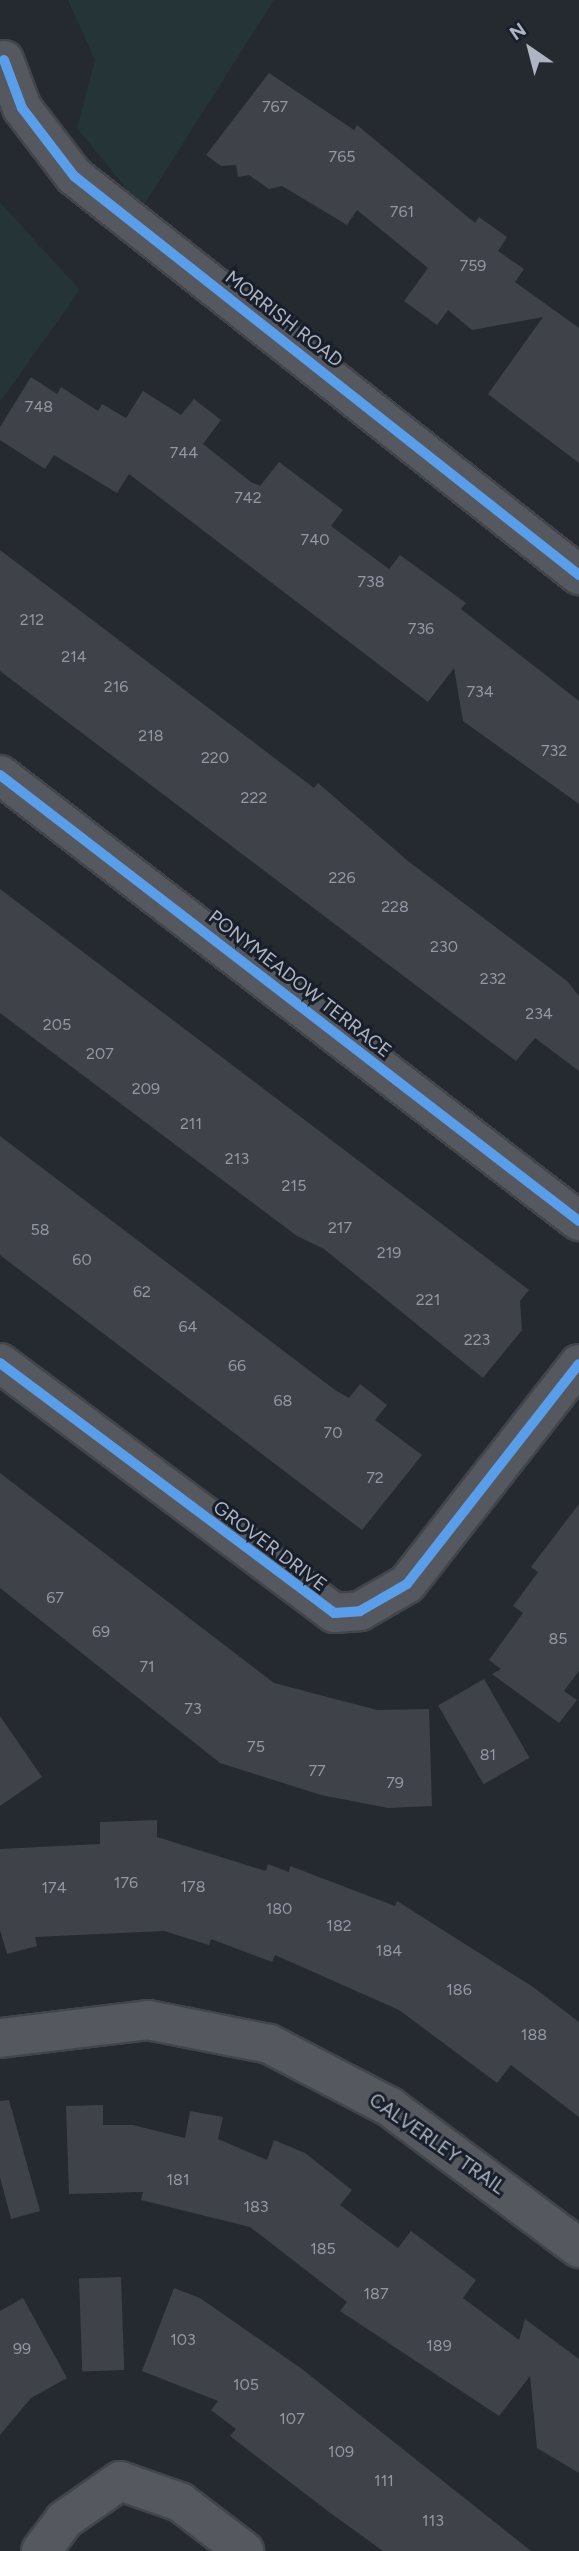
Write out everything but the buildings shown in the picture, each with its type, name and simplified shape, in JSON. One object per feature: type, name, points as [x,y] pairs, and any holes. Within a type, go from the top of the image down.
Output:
[{"type":"street","name":"MORRISH ROAD","points":[[4,60],[22,108],[74,176],[579,575]]},
{"type":"street","name":"PONYMEADOW TERRACE","points":[[0,775],[579,1221]]},
{"type":"street","name":"GROVER DRIVE","points":[[0,1363],[334,1613],[360,1611],[407,1584],[579,1364]]},
{"type":"street","name":"CALVERLEY TRAIL","points":[[0,2038],[148,2020],[269,2044],[390,2107],[579,2248]]},
{"type":"street","points":[[40,2551],[64,2520],[120,2481],[180,2502],[244,2551]]},
{"type":"shaded area","points":[[68,0],[274,0],[142,208],[77,128],[95,60]]},
{"type":"shaded area","points":[[0,202],[80,290],[0,402]]},
{"type":"cycle path","points":[[4,60],[22,108],[74,176],[579,575]]},
{"type":"cycle path","points":[[0,775],[579,1221]]},
{"type":"cycle path","points":[[0,1363],[334,1613],[360,1611],[407,1584],[579,1364]]}]
